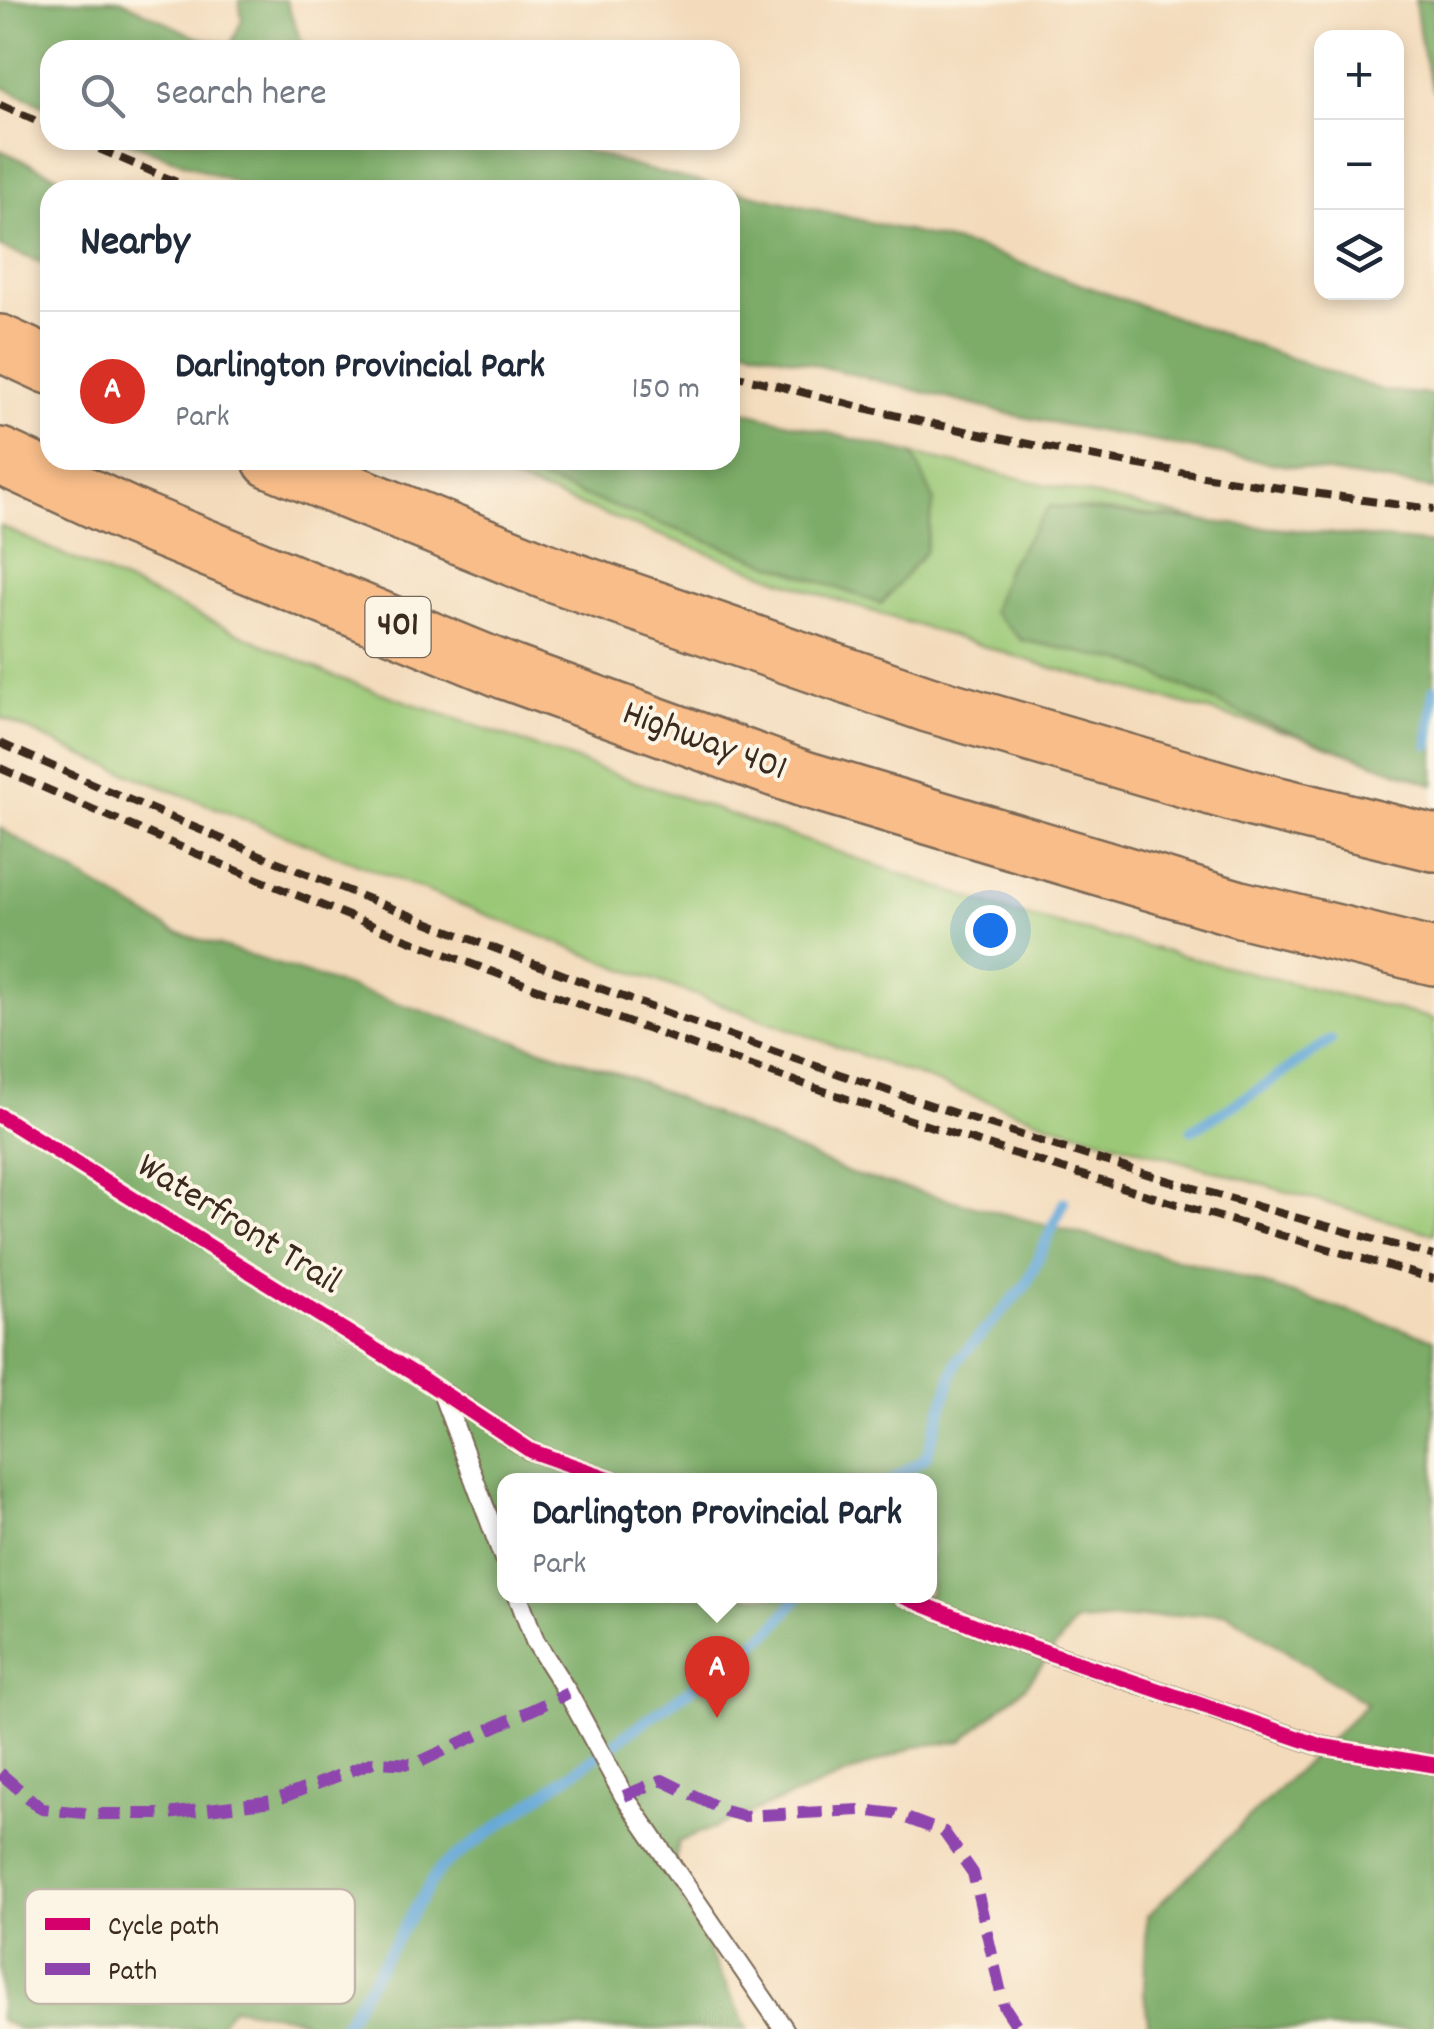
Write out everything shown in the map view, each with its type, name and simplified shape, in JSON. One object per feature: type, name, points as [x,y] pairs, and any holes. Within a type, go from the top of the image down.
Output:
[{"type":"highway","points":[[0,343],[40,361]]},
{"type":"highway","name":"Highway 401","points":[[0,456],[134,518],[508,672],[804,779],[1240,909],[1434,957]]},
{"type":"highway","points":[[295,470],[548,572],[928,704],[1253,799],[1434,843]]},
{"type":"lane","points":[[497,1540],[442,1392],[531,1452],[592,1473]]},
{"type":"lane","points":[[521,1603],[535,1640],[624,1796],[784,2029]]},
{"type":"lane","points":[[919,1603],[1011,1640],[1321,1746],[1434,1765]]},
{"type":"green space","points":[[0,0],[121,0],[196,37],[211,40],[40,40],[40,104],[0,86]]},
{"type":"green space","points":[[239,0],[286,0],[301,40],[233,40],[242,20]]},
{"type":"green space","points":[[1415,0],[1434,0],[1434,92],[1421,46]]},
{"type":"green space","points":[[0,150],[66,180],[40,180],[40,262],[0,247]]},
{"type":"green space","points":[[149,150],[583,150],[692,180],[228,180]]},
{"type":"green space","points":[[740,191],[978,248],[1384,391],[1434,395],[1434,489],[1271,463],[1017,416],[740,346]]},
{"type":"green space","points":[[740,411],[913,454],[934,500],[925,552],[881,604],[513,470],[740,470]]},
{"type":"green space","points":[[913,454],[1201,520],[1050,506],[1022,640],[1132,663],[1303,737],[1046,666],[824,596],[485,470],[513,470],[881,604],[925,552],[933,500]]},
{"type":"green space","points":[[1050,506],[1434,544],[1434,785],[1247,716],[1132,663],[1022,640],[992,612],[1007,567]]},
{"type":"green space","points":[[0,526],[336,677],[1010,912],[1434,1019],[1434,1234],[1045,1122],[619,967],[82,755],[0,717]]},
{"type":"green space","points":[[0,828],[173,931],[629,1077],[851,1174],[1212,1268],[1434,1339],[1434,2029],[1149,2029],[1144,1992],[1147,1916],[1367,1704],[1226,1612],[1075,1622],[1026,1686],[962,1741],[917,1746],[678,1842],[673,1880],[748,2029],[316,2029],[297,2018],[233,2007],[215,2029],[19,2029],[0,2020]]},
{"type":"waterway","points":[[1429,744],[1434,689]]},
{"type":"waterway","points":[[1192,1130],[1331,1040]]},
{"type":"waterway","points":[[902,1473],[926,1457],[957,1361],[1026,1285],[1064,1202]]},
{"type":"waterway","points":[[341,2029],[440,1868],[771,1631],[793,1603]]},
{"type":"railway","points":[[0,105],[40,123]]},
{"type":"railway","points":[[101,150],[172,180]]},
{"type":"railway","points":[[740,377],[892,415],[1044,447],[1238,482],[1434,509]]},
{"type":"railway","points":[[0,743],[384,905],[774,1051],[1086,1156],[1434,1256]]},
{"type":"railway","points":[[0,768],[351,917],[707,1050],[1069,1171],[1434,1279]]},
{"type":"marked path","points":[[0,1773],[42,1809],[167,1814],[273,1801],[373,1762],[415,1764],[568,1693]]},
{"type":"marked path","points":[[624,1796],[662,1780],[743,1816],[860,1810],[895,1814],[944,1832],[973,1873],[1004,2006],[1019,2029]]},
{"type":"cycle path","name":"Waterfront Trail","points":[[0,1116],[531,1451],[593,1473]]},
{"type":"cycle path","points":[[919,1603],[1011,1640],[1321,1746],[1434,1765]]},
{"type":"place","name":"Darlington Provincial Park","points":[[717,1718]]}]
